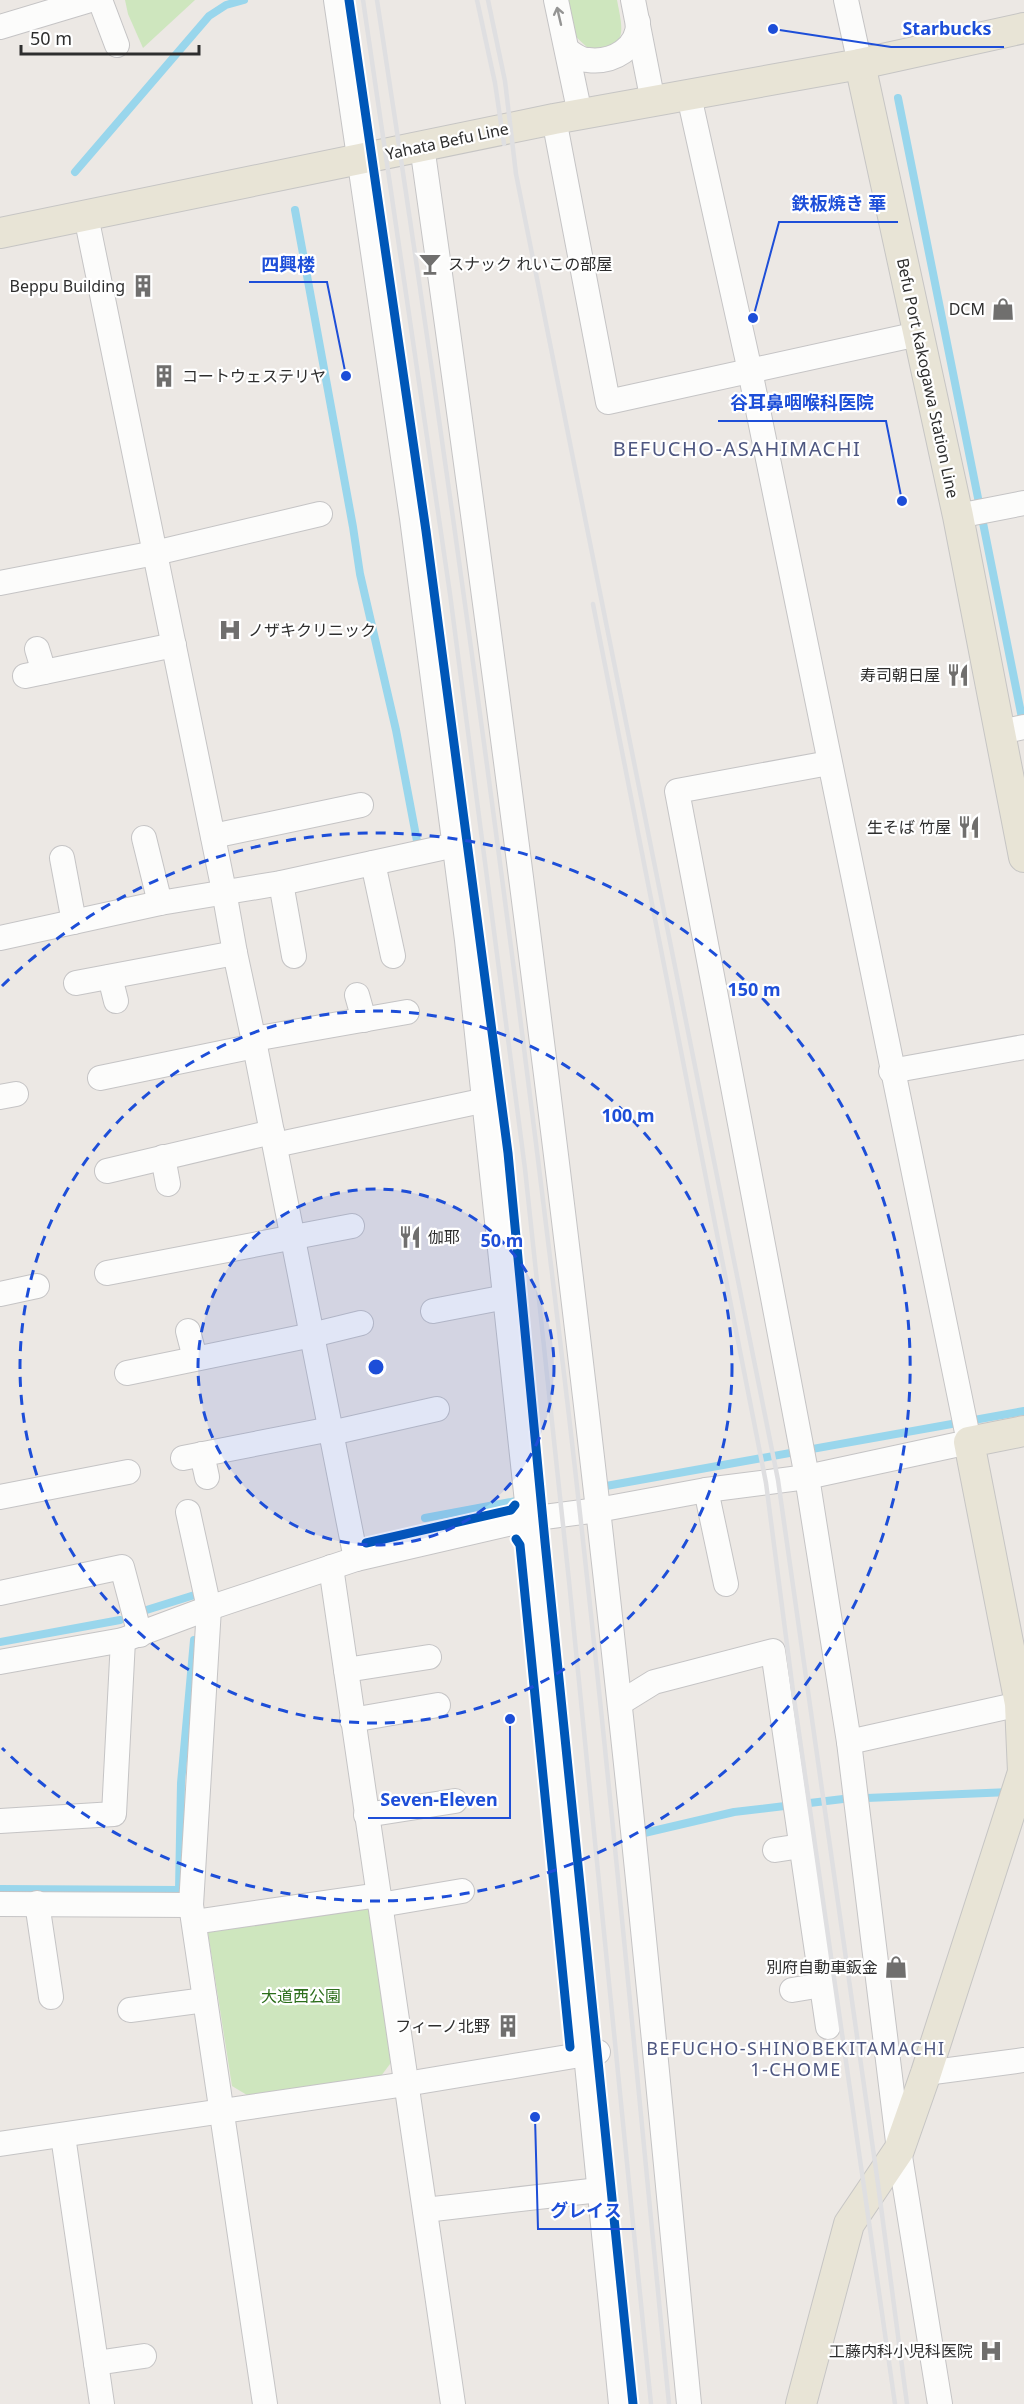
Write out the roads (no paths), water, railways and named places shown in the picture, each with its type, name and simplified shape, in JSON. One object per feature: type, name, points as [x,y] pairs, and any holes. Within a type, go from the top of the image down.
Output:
[{"type":"main road","points":[[860,64],[1024,28]]},
{"type":"main road","name":"Yahata Befu Line","points":[[0,233],[567,117],[860,64]]},
{"type":"main road","name":"Befu Port Kakogawa Station Line","points":[[860,64],[958,516],[1012,730],[1024,857]]},
{"type":"main road","points":[[801,2404],[849,2224],[899,2150],[1023,1772],[1022,1704],[968,1439],[1024,1431]]},
{"type":"street","points":[[0,27],[90,0]]},
{"type":"street","points":[[100,0],[117,45]]},
{"type":"street","points":[[336,0],[396,405],[455,845],[486,1100],[529,1519],[592,2053],[599,2190],[621,2404]]},
{"type":"street","points":[[556,0],[567,50],[567,117],[608,402],[918,334]]},
{"type":"street","points":[[846,0],[860,64]]},
{"type":"street","points":[[567,50],[587,60],[604,60],[618,55],[632,46],[638,32],[635,10]]},
{"type":"street","points":[[635,10],[653,102]]},
{"type":"street","points":[[0,1662],[132,1638],[209,1608],[356,1559],[529,1519],[598,1510],[706,1490],[807,1477],[968,1439],[891,1071],[750,371],[689,96]]},
{"type":"street","points":[[422,146],[532,957],[598,1510],[620,1702],[689,2404]]},
{"type":"street","points":[[86,216],[225,891],[235,953],[255,1043],[356,1559]]},
{"type":"street","points":[[958,516],[1024,503]]},
{"type":"street","points":[[0,583],[155,553],[286,512],[320,514]]},
{"type":"street","points":[[38,649],[35,674],[174,645]]},
{"type":"street","points":[[829,763],[677,791],[807,1477],[849,1742],[899,2150],[940,2404]]},
{"type":"street","points":[[213,836],[361,805]]},
{"type":"street","points":[[144,838],[160,903]]},
{"type":"street","points":[[0,938],[160,903],[281,883],[455,845]]},
{"type":"street","points":[[62,858],[74,922]]},
{"type":"street","points":[[373,863],[393,956]]},
{"type":"street","points":[[281,883],[294,956]]},
{"type":"street","points":[[76,983],[235,953]]},
{"type":"street","points":[[110,977],[116,1001]]},
{"type":"street","points":[[357,995],[364,1020]]},
{"type":"street","points":[[100,1078],[407,1012]]},
{"type":"street","points":[[891,1071],[1024,1047]]},
{"type":"street","points":[[106,1171],[163,1157],[486,1100]]},
{"type":"street","points":[[163,1157],[168,1184]]},
{"type":"street","points":[[107,1273],[166,1250],[293,1237],[352,1226]]},
{"type":"street","points":[[8,1285],[38,1286]]},
{"type":"street","points":[[433,1311],[506,1297]]},
{"type":"street","points":[[127,1373],[361,1323]]},
{"type":"street","points":[[188,1331],[195,1358]]},
{"type":"street","points":[[197,1463],[331,1431],[437,1409]]},
{"type":"street","points":[[0,1497],[128,1472]]},
{"type":"street","points":[[706,1490],[726,1584]]},
{"type":"street","points":[[188,1512],[209,1608],[193,1913],[265,2404]]},
{"type":"street","points":[[0,1593],[122,1567],[132,1638],[114,1814],[0,1821]]},
{"type":"street","points":[[331,1567],[453,2404]]},
{"type":"street","points":[[620,1702],[654,1682],[773,1651],[828,2027]]},
{"type":"street","points":[[346,1670],[429,1657]]},
{"type":"street","points":[[849,1742],[1022,1704]]},
{"type":"street","points":[[352,1720],[438,1705]]},
{"type":"street","points":[[366,1815],[455,1801]]},
{"type":"street","points":[[775,1850],[801,1846]]},
{"type":"street","points":[[0,1904],[37,1903],[193,1913],[380,1900],[462,1891]]},
{"type":"street","points":[[37,1903],[51,1997]]},
{"type":"street","points":[[792,1990],[822,1985]]},
{"type":"street","points":[[130,2010],[206,2000]]},
{"type":"street","points":[[0,2144],[406,2084],[592,2053]]},
{"type":"street","points":[[926,2073],[1024,2060]]},
{"type":"street","points":[[63,2136],[102,2404]]},
{"type":"street","points":[[424,2210],[599,2190]]},
{"type":"street","points":[[96,2363],[144,2356]]},
{"type":"waterway","points":[[75,172],[209,16],[226,5],[244,0]]},
{"type":"waterway","points":[[898,98],[1023,723]]},
{"type":"waterway","points":[[295,210],[360,574],[396,730],[417,841]]},
{"type":"waterway","points":[[606,1486],[1024,1411]]},
{"type":"waterway","points":[[425,1518],[516,1501]]},
{"type":"waterway","points":[[140,1612],[201,1593]]},
{"type":"waterway","points":[[0,1642],[120,1620]]},
{"type":"waterway","points":[[0,1889],[179,1890],[181,1783],[194,1640]]},
{"type":"waterway","points":[[640,1834],[734,1812],[843,1799],[1010,1792]]},
{"type":"railway","points":[[363,0],[450,594],[525,1169],[569,1581],[651,2404]]},
{"type":"railway","points":[[377,0],[478,699],[546,1224],[595,1650],[669,2404]]},
{"type":"railway","points":[[477,0],[495,83],[504,144]]},
{"type":"railway","points":[[488,0],[505,81],[516,174],[778,1480],[907,2404]]},
{"type":"railway","points":[[593,604],[766,1483],[793,1691],[895,2404]]},
{"type":"place","name":"Starbucks","points":[[773,29]]},
{"type":"place","name":"スナック れいこの部屋","points":[[430,264]]},
{"type":"place","name":"Beppu Building","points":[[143,286]]},
{"type":"place","name":"DCM","points":[[1003,309]]},
{"type":"place","name":"鉄板焼き 華","points":[[753,318]]},
{"type":"place","name":"コートウェステリヤ","points":[[164,376]]},
{"type":"place","name":"四興楼","points":[[346,376]]},
{"type":"place","name":"谷耳鼻咽喉科医院","points":[[902,501]]},
{"type":"place","name":"ノザキクリニック","points":[[230,630]]},
{"type":"place","name":"寿司朝日屋","points":[[958,675]]},
{"type":"place","name":"生そば 竹屋","points":[[969,827]]},
{"type":"place","name":"伽耶","points":[[410,1237]]},
{"type":"place","name":"Seven-Eleven","points":[[510,1719]]},
{"type":"place","name":"別府自動車鈑金","points":[[896,1967]]},
{"type":"place","name":"フィーノ北野","points":[[508,2026]]},
{"type":"place","name":"グレイス","points":[[535,2117]]},
{"type":"place","name":"工藤内科小児科医院","points":[[991,2351]]},
{"type":"district","name":"BEFUCHO-ASAHIMACHI","points":[[737,448]]},
{"type":"district","name":"BEFUCHO-SHINOBEKITAMACHI 1-CHOME","points":[[796,2058]]},
{"type":"park label","name":"大道西公園","points":[[301,1996]]}]
